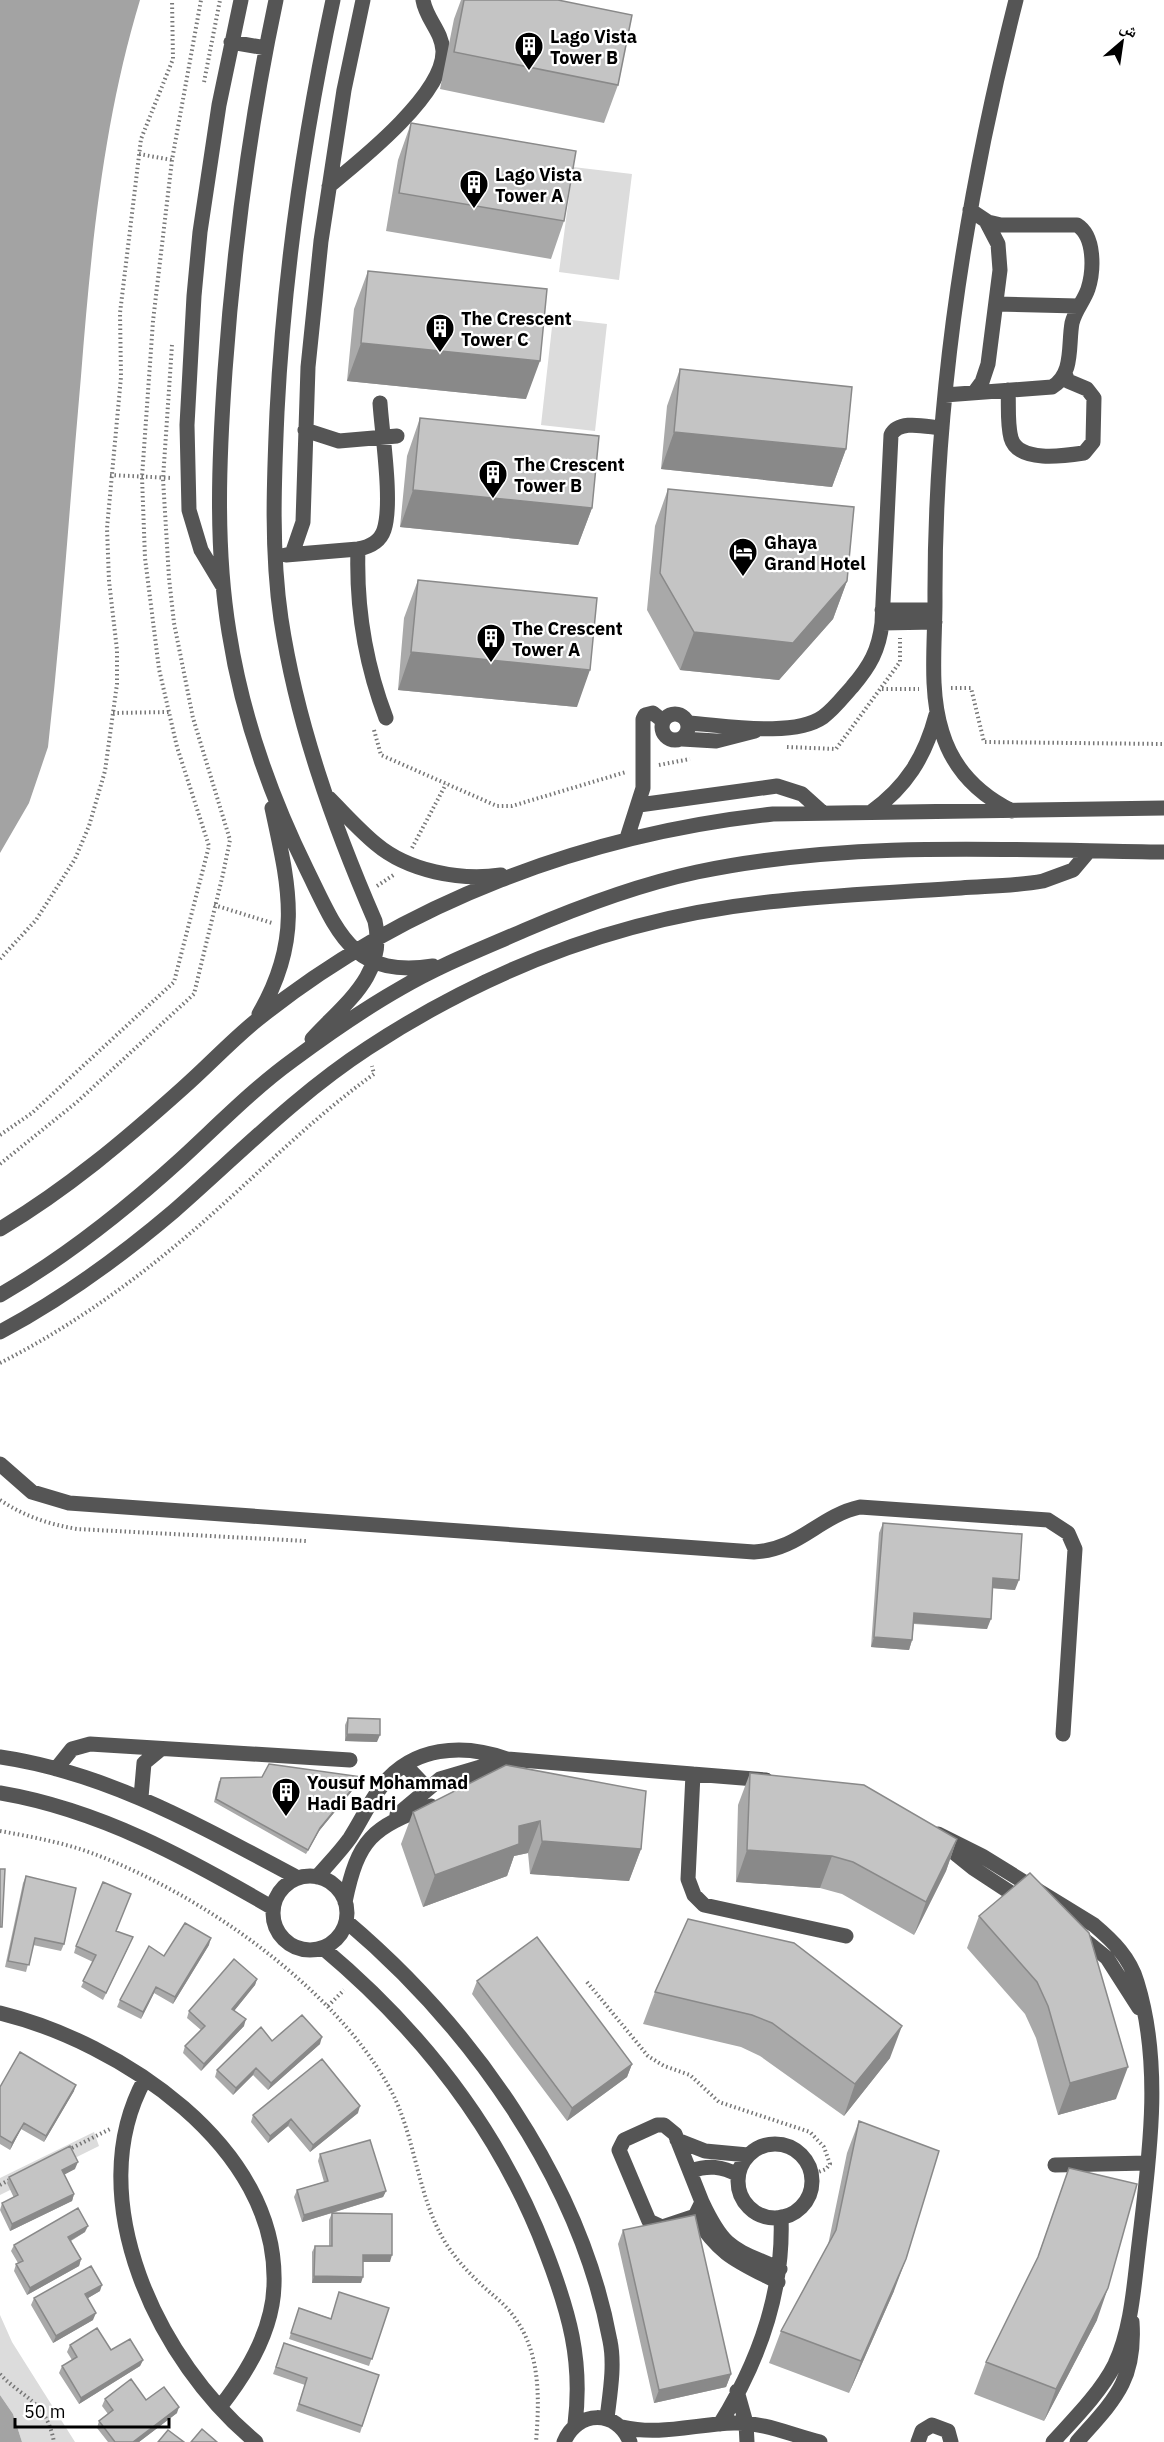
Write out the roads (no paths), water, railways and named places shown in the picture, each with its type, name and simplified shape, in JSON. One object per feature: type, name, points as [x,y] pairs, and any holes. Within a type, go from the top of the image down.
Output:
[{"type":"street","points":[[223,585],[211,569],[193,531],[189,510],[187,425],[194,296],[208,169],[241,0]]},
{"type":"street","points":[[255,1021],[279,975],[289,928],[288,882],[264,770],[238,679],[223,585],[220,479],[229,313],[241,202],[276,0]]},
{"type":"street","points":[[289,1063],[362,986],[375,964],[379,938],[375,921],[325,793],[290,670],[281,617],[275,555],[274,473],[281,342],[299,194],[333,0]]},
{"type":"street","points":[[292,554],[303,522],[305,430],[313,304],[329,186],[363,0]]},
{"type":"street","points":[[329,186],[390,134],[435,78],[443,52],[441,39],[425,9],[423,0]]},
{"type":"street","points":[[1014,813],[981,793],[962,773],[948,748],[937,712],[934,689],[934,549],[945,395],[970,210],[989,109],[1016,0]]},
{"type":"street","points":[[231,42],[266,48]]},
{"type":"street","points":[[319,70],[348,74]]},
{"type":"street","points":[[970,210],[986,221],[994,232],[1000,257],[988,364],[982,382],[974,393]]},
{"type":"street","points":[[986,221],[1007,225],[1070,223],[1083,229],[1090,242],[1090,279],[1072,322],[1065,374],[1068,381],[1087,388],[1094,398],[1094,442],[1084,453],[1033,455],[1021,451],[1010,436],[1008,390]]},
{"type":"street","points":[[996,304],[1078,306]]},
{"type":"street","points":[[945,395],[1052,387],[1065,374]]},
{"type":"street","points":[[275,555],[369,547],[383,531],[390,437],[380,403]]},
{"type":"street","points":[[761,728],[732,739],[700,741],[670,740],[665,737],[661,726],[667,716],[679,714],[688,723],[761,728],[807,724],[824,716],[871,663],[880,640],[891,435],[902,425],[942,428]]},
{"type":"street","points":[[305,430],[339,441],[390,437]]},
{"type":"street","points":[[358,549],[358,598],[362,631],[379,722]]},
{"type":"street","points":[[882,616],[935,616]]},
{"type":"street","points":[[882,616],[900,622],[935,616]]},
{"type":"street","points":[[871,812],[895,793],[914,770],[925,752],[937,712]]},
{"type":"street","points":[[627,838],[639,806],[644,769],[643,719],[645,715],[653,713],[663,721]]},
{"type":"street","points":[[682,739],[686,735],[688,723]]},
{"type":"street","points":[[264,770],[292,837],[325,906],[355,951],[375,964],[407,970],[448,964]]},
{"type":"street","points":[[639,806],[777,786],[802,794],[822,812]]},
{"type":"street","points":[[325,793],[377,845],[396,857],[441,873],[466,876],[519,872]]},
{"type":"street","points":[[0,1229],[84,1173],[255,1021],[355,951],[519,872],[627,838],[724,819],[822,812],[1014,813],[1164,808]]},
{"type":"street","points":[[0,1295],[82,1242],[133,1202],[234,1108],[289,1063],[396,991],[448,964],[586,904],[644,885],[700,872],[797,858],[873,852],[983,849],[1164,852]]},
{"type":"street","points":[[0,1332],[53,1300],[134,1243],[194,1193],[276,1117],[349,1061],[442,1003],[522,963],[606,933],[693,912],[781,901],[1043,881],[1073,870],[1089,851]]},
{"type":"street","points":[[0,1464],[32,1492],[69,1503],[754,1552],[783,1548],[832,1516],[860,1507],[1048,1520],[1068,1533],[1075,1549],[1063,1734]]},
{"type":"street","points":[[56,1769],[66,1753],[90,1744],[350,1760]]},
{"type":"street","points":[[141,1797],[144,1763],[161,1749]]},
{"type":"street","points":[[317,1877],[351,1836],[383,1785],[405,1765],[426,1755],[451,1749],[486,1752],[507,1760],[782,1781]]},
{"type":"street","points":[[0,1757],[56,1769],[141,1797],[298,1878],[317,1877],[334,1886],[345,1902]]},
{"type":"street","points":[[298,1878],[281,1890],[273,1908],[275,1927],[287,1942],[304,1950],[323,1948],[338,1938],[346,1921],[345,1902],[351,1877],[365,1845],[383,1826],[394,1819],[427,1788],[455,1773],[507,1760]]},
{"type":"street","points":[[394,1819],[450,1798],[507,1760]]},
{"type":"street","points":[[405,1765],[427,1788]]},
{"type":"street","points":[[693,1774],[688,1879],[694,1895],[704,1905],[846,1936]]},
{"type":"street","points":[[0,1792],[56,1806],[130,1832],[193,1862],[273,1908]]},
{"type":"street","points":[[1043,1912],[973,1868],[921,1827],[982,1856],[1108,1936],[1130,1965],[1137,1981],[1146,2021],[1150,2069],[1149,2163],[1131,2307],[1114,2365],[1100,2388],[1053,2442]]},
{"type":"street","points":[[346,1921],[389,1959],[446,2017],[501,2091],[547,2170],[585,2254],[611,2343],[611,2384],[607,2418]]},
{"type":"street","points":[[1063,1925],[1107,1958],[1146,2021]]},
{"type":"street","points":[[323,1948],[389,2007],[440,2066],[473,2110],[518,2187],[552,2268],[577,2353],[579,2395],[575,2424],[564,2442]]},
{"type":"street","points":[[0,2013],[57,2030],[87,2044],[145,2079],[186,2110],[221,2146],[249,2188],[269,2234],[274,2260],[274,2288],[262,2339],[251,2364],[219,2408]]},
{"type":"street","points":[[145,2079],[126,2120],[119,2174],[127,2228],[136,2264],[150,2299],[186,2365],[219,2408],[256,2442]]},
{"type":"street","points":[[698,2209],[662,2227],[649,2221],[620,2155],[619,2150],[624,2140],[657,2125],[670,2129],[691,2171],[698,2209],[726,2243],[779,2275]]},
{"type":"street","points":[[677,2140],[705,2151],[748,2155],[769,2144],[792,2148],[801,2154],[812,2175],[808,2198],[802,2207],[781,2217],[769,2217],[749,2207],[742,2198],[738,2175],[748,2155]]},
{"type":"street","points":[[1055,2165],[1149,2163]]},
{"type":"street","points":[[691,2171],[720,2167],[738,2175]]},
{"type":"street","points":[[720,2424],[757,2354],[779,2275],[781,2217]]},
{"type":"street","points":[[1077,2442],[1105,2411],[1129,2371],[1134,2346],[1131,2307]]},
{"type":"street","points":[[737,2391],[746,2423],[747,2442]]},
{"type":"street","points":[[575,2424],[596,2416],[607,2418],[622,2427],[653,2431],[746,2423],[772,2427],[820,2442]]},
{"type":"street","points":[[918,2442],[922,2430],[932,2425],[948,2431],[951,2442]]},
{"type":"street","points":[[622,2427],[630,2442]]},
{"type":"place","name":"Lago Vista Tower B","points":[[529,72]]},
{"type":"place","name":"Lago Vista Tower A","points":[[474,210]]},
{"type":"place","name":"The Crescent Tower C","points":[[440,354]]},
{"type":"place","name":"The Crescent Tower B","points":[[493,500]]},
{"type":"place","name":"Ghaya Grand Hotel","points":[[743,578]]},
{"type":"place","name":"The Crescent Tower A","points":[[491,664]]},
{"type":"place","name":"Yousuf Mohammad Hadi Badri","points":[[286,1818]]}]
